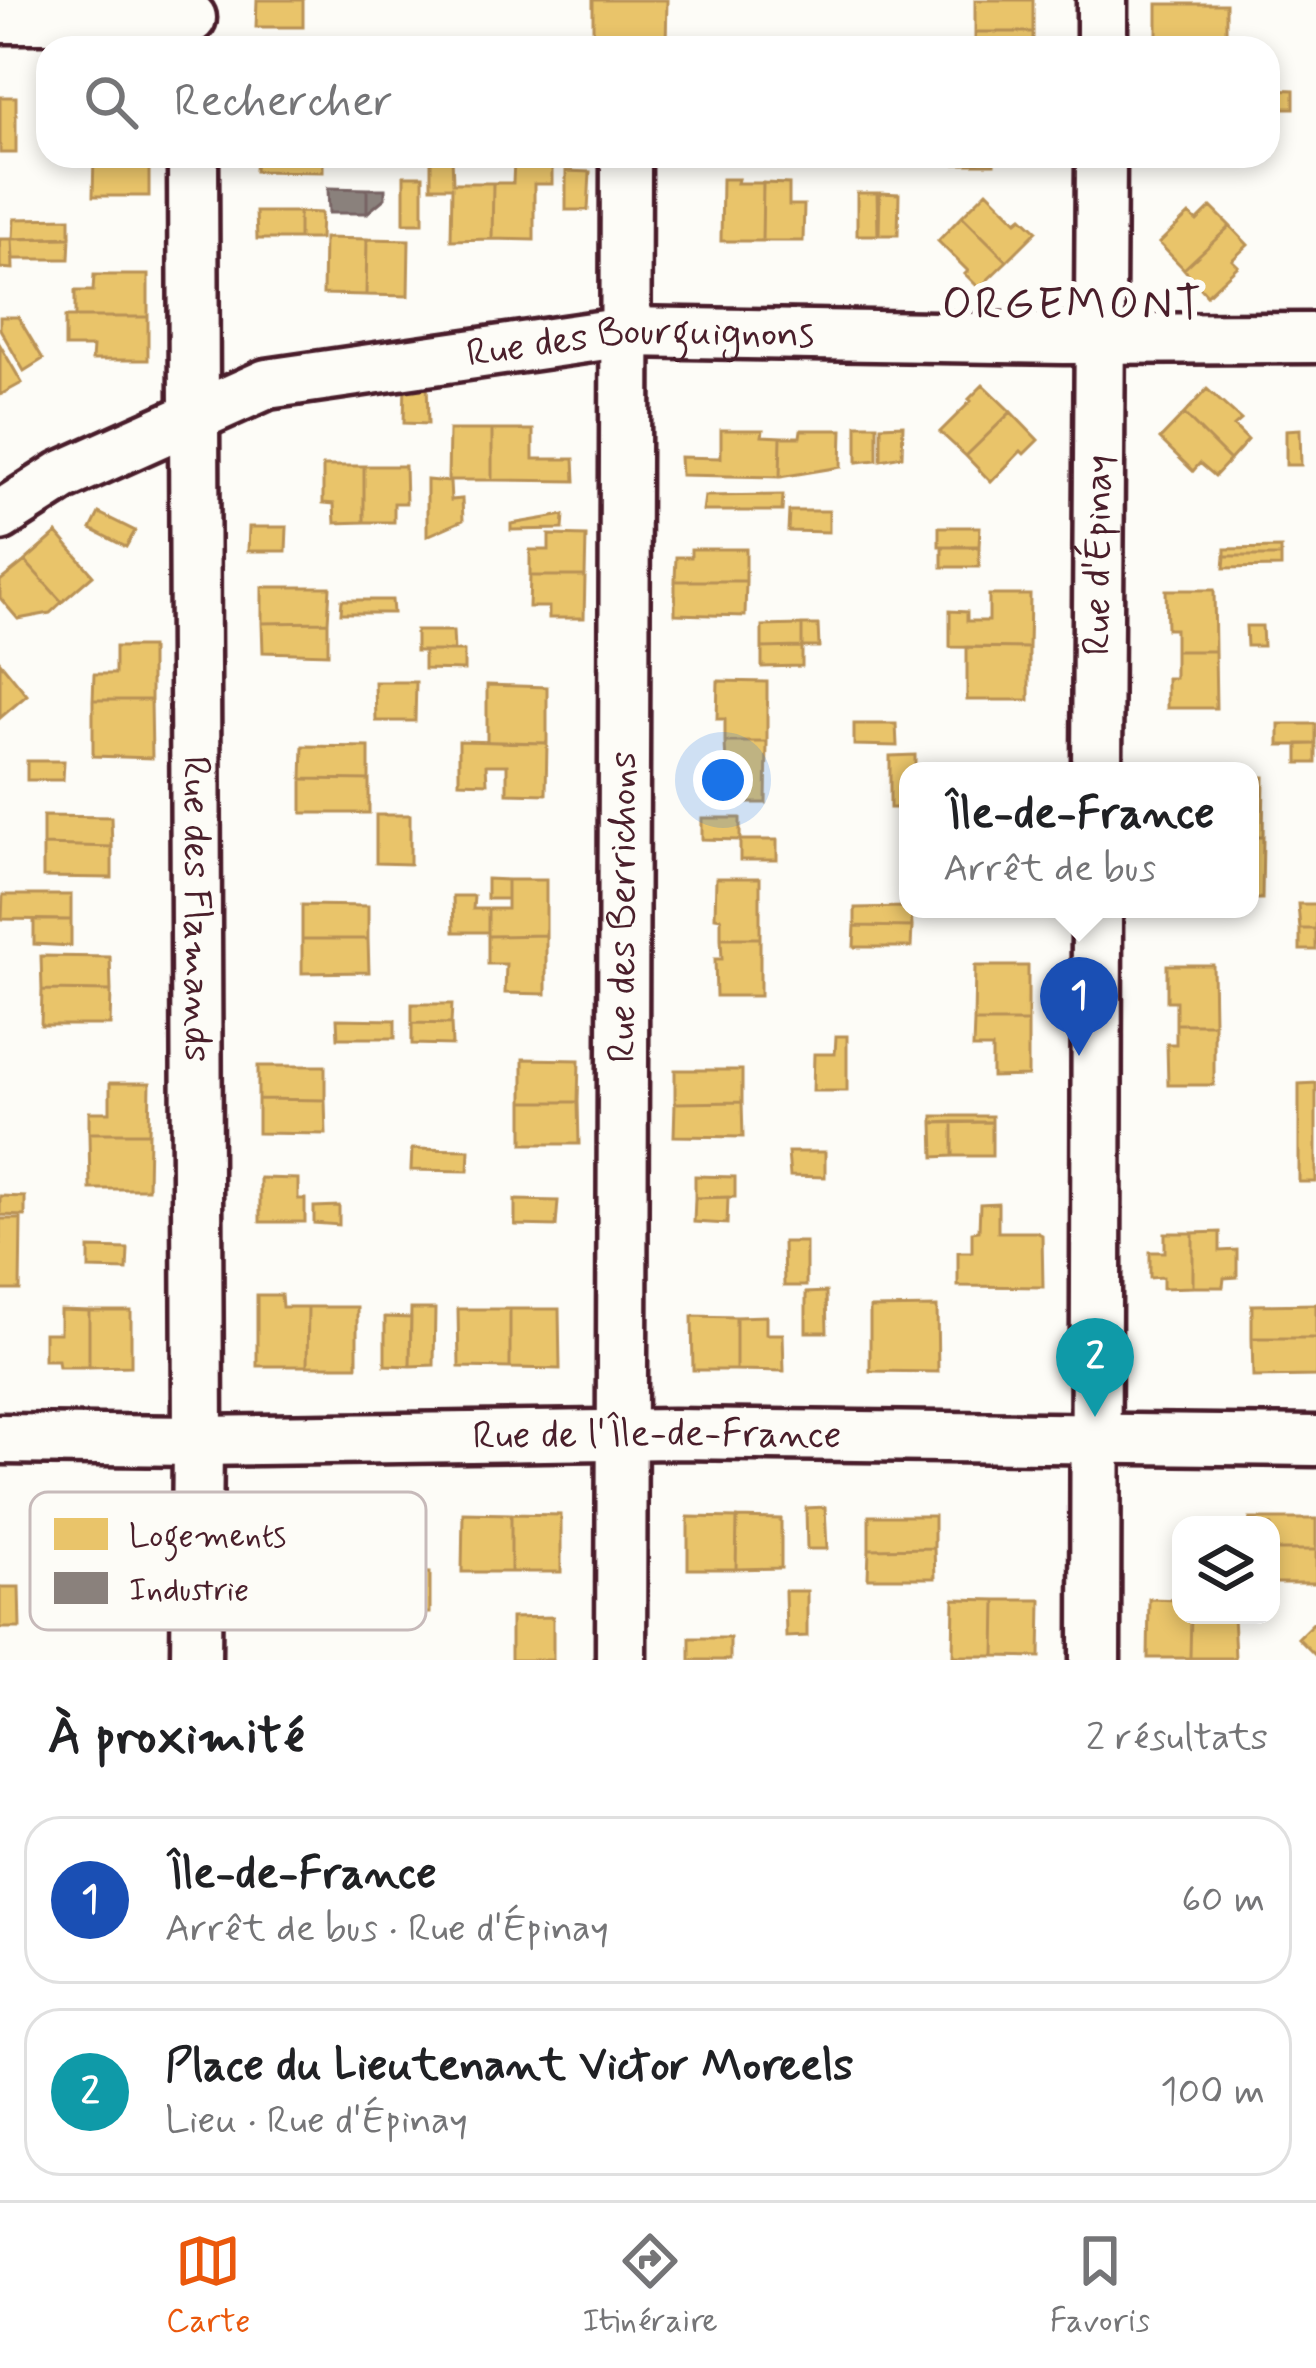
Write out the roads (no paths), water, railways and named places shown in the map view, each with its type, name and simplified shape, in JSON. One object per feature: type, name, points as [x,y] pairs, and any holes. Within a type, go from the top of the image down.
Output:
[{"type":"street","points":[[1102,0],[1102,36]]},
{"type":"street","points":[[0,18],[191,22]]},
{"type":"street","name":"Rue des Flamands","points":[[193,168],[198,1492]]},
{"type":"street","name":"Rue des Berrichons","points":[[621,1660],[626,168]]},
{"type":"street","name":"Rue d'Épinay","points":[[1097,762],[1101,168]]},
{"type":"street","name":"Rue des Bourguignons","points":[[0,516],[62,476],[267,384],[626,332],[1316,338]]},
{"type":"street","points":[[1094,1660],[1097,918]]},
{"type":"street","name":"Rue de l'Île-de-France","points":[[0,1439],[622,1434],[1316,1441]]},
{"type":"street","name":"Rue des Flamands","points":[[196,1630],[196,1660]]},
{"type":"place","name":"Île-de-France","points":[[1079,1056]]},
{"type":"place","name":"Place du Lieutenant Victor Moreels","points":[[1095,1417]]},
{"type":"district","name":"ORGEMONT","points":[[1073,305]]}]
